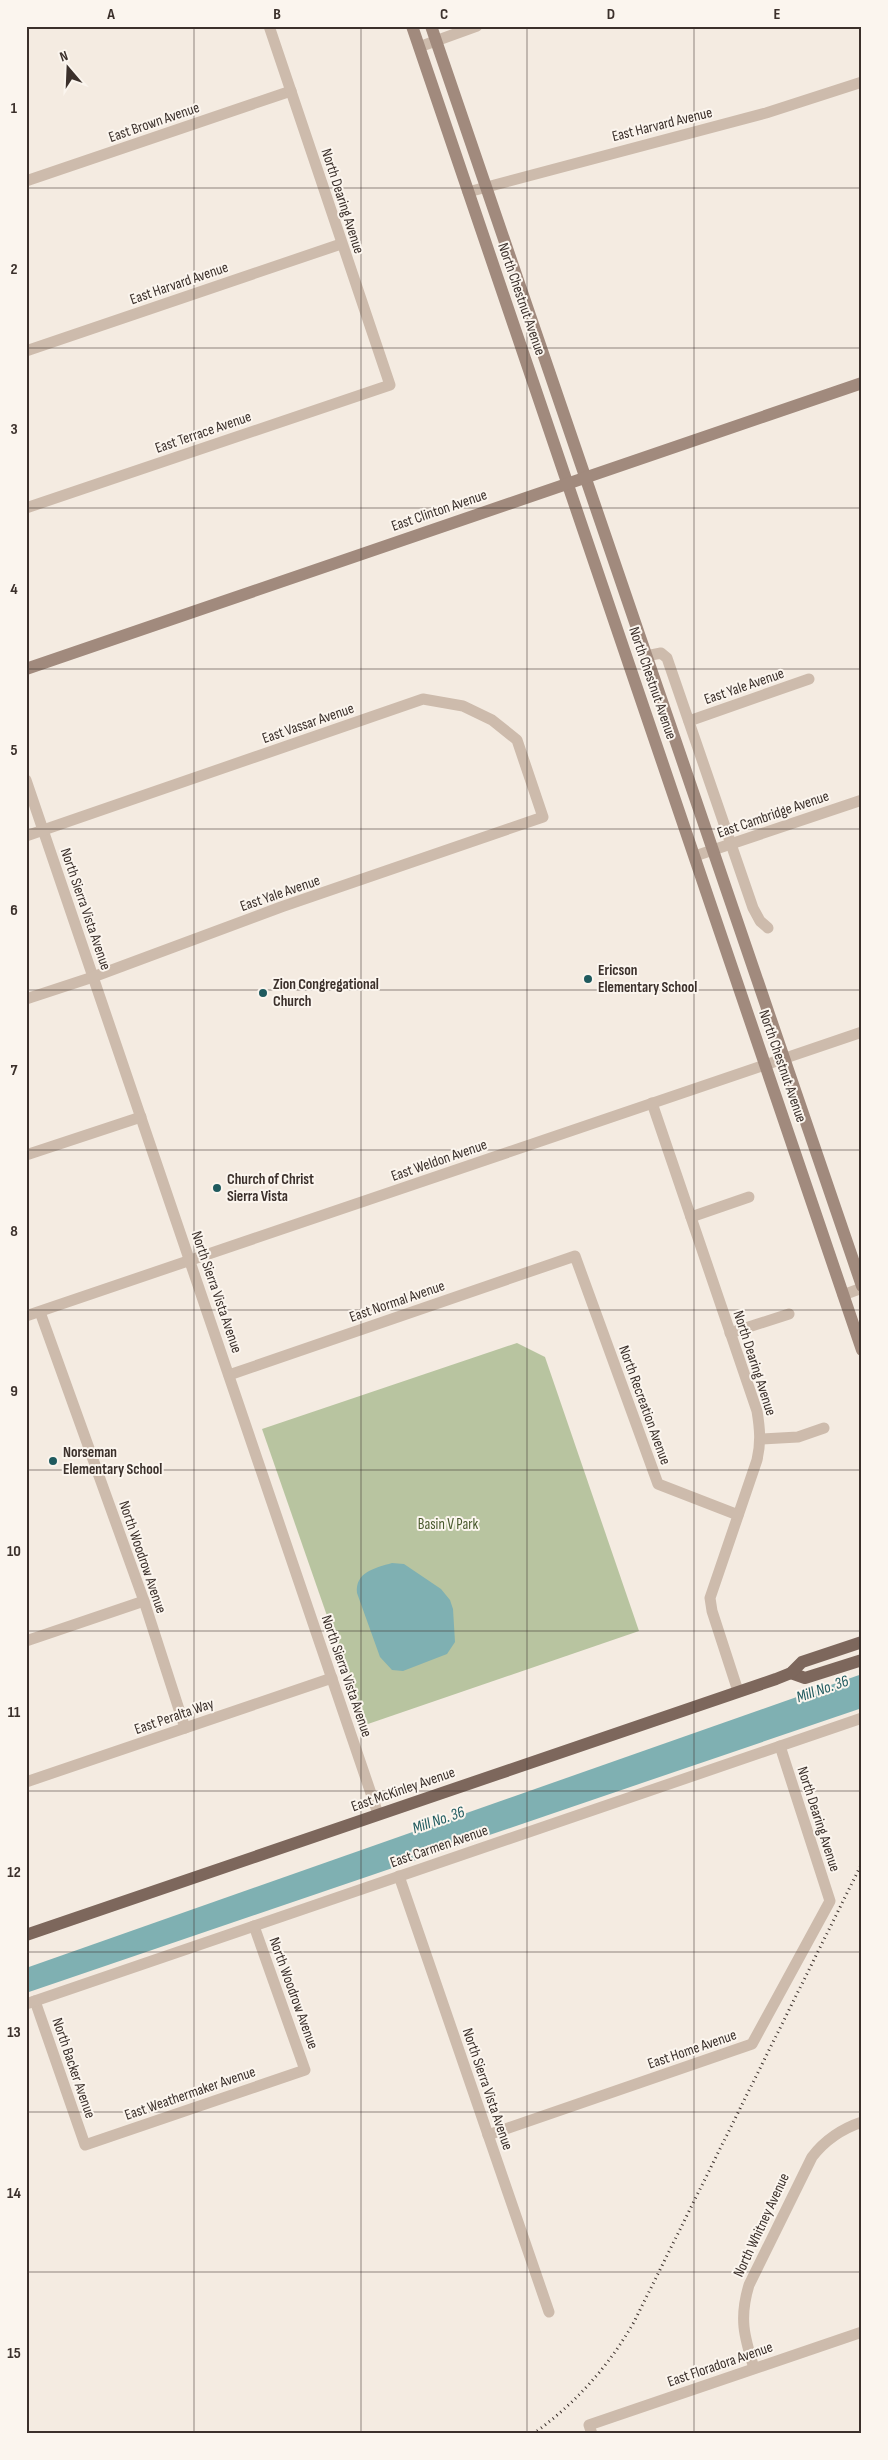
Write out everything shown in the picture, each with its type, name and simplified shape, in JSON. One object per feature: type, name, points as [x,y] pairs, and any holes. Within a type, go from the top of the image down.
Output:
[{"type":"main road","name":"North Chestnut Avenue","points":[[412,26],[862,1350]]},
{"type":"main road","name":"North Chestnut Avenue","points":[[431,26],[862,1287]]},
{"type":"main road","name":"East Clinton Avenue","points":[[26,669],[567,483],[861,387]]},
{"type":"main road","name":"East McKinley Avenue","points":[[26,1935],[791,1673],[802,1662],[862,1642]]},
{"type":"main road","name":"East McKinley Avenue","points":[[791,1673],[805,1678],[862,1660]]},
{"type":"street","name":"North Dearing Avenue","points":[[269,26],[390,385]]},
{"type":"street","points":[[418,47],[477,26]]},
{"type":"street","name":"East Harvard Avenue","points":[[468,192],[766,113],[862,82]]},
{"type":"street","name":"East Brown Avenue","points":[[26,181],[291,91]]},
{"type":"street","name":"East Harvard Avenue","points":[[26,351],[341,244]]},
{"type":"street","name":"East Terrace Avenue","points":[[26,508],[390,385]]},
{"type":"street","name":"North Chestnut Avenue","points":[[646,656],[657,653],[665,655],[756,916],[763,926],[768,928]]},
{"type":"street","name":"East Yale Avenue","points":[[689,721],[808,679]]},
{"type":"street","name":"East Vassar Avenue","points":[[26,836],[422,699],[463,706],[492,720],[517,740],[544,816]]},
{"type":"street","name":"North Sierra Vista Avenue","points":[[26,780],[378,1814]]},
{"type":"street","name":"East Cambridge Avenue","points":[[695,856],[862,800]]},
{"type":"street","name":"East Yale Avenue","points":[[26,999],[93,977],[281,907],[365,880],[544,816]]},
{"type":"street","name":"East Weldon Avenue","points":[[26,1316],[862,1032]]},
{"type":"street","name":"North Dearing Avenue","points":[[652,1103],[757,1411],[761,1439],[757,1460],[710,1598],[712,1611],[738,1691]]},
{"type":"street","points":[[26,1155],[141,1117]]},
{"type":"street","points":[[691,1217],[749,1197]]},
{"type":"street","name":"East Normal Avenue","points":[[229,1375],[575,1256]]},
{"type":"street","name":"North Recreation Avenue","points":[[575,1256],[658,1484],[738,1516]]},
{"type":"street","points":[[843,1294],[862,1287]]},
{"type":"street","name":"North Woodrow Avenue","points":[[40,1312],[144,1601],[185,1728]]},
{"type":"street","points":[[730,1333],[789,1314]]},
{"type":"street","points":[[761,1439],[798,1437],[824,1428]]},
{"type":"street","points":[[26,1641],[144,1601]]},
{"type":"street","name":"East Peralta Way","points":[[26,1782],[332,1678]]},
{"type":"street","name":"East Carmen Avenue","points":[[31,2002],[862,1718]]},
{"type":"street","name":"North Dearing Avenue","points":[[780,1746],[830,1901]]},
{"type":"street","name":"North Sierra Vista Avenue","points":[[399,1876],[549,2312]]},
{"type":"street","name":"East Home Avenue","points":[[488,2135],[752,2044],[830,1901]]},
{"type":"street","name":"North Woodrow Avenue","points":[[254,1926],[305,2070]]},
{"type":"street","name":"North Backer Avenue","points":[[31,2002],[85,2145]]},
{"type":"street","name":"East Weathermaker Avenue","points":[[85,2145],[305,2070]]},
{"type":"street","name":"North Whitney Avenue","points":[[754,2368],[742,2322],[743,2303],[749,2285],[812,2157],[821,2146],[838,2133],[862,2122]]},
{"type":"street","name":"East Floradora Avenue","points":[[590,2429],[754,2368],[862,2332]]},
{"type":"green space","name":"Basin V Park","points":[[517,1343],[545,1357],[639,1631],[365,1725],[262,1429]]},
{"type":"water","points":[[392,1563],[404,1564],[441,1589],[450,1600],[453,1609],[455,1642],[447,1654],[403,1671],[392,1670],[380,1657],[357,1593],[359,1580],[367,1572]]},
{"type":"water","points":[[862,1674],[862,1708],[26,1993],[26,1968]]},
{"type":"railway","points":[[533,2434],[563,2410],[590,2383],[614,2354],[634,2322],[862,1863]]},
{"type":"place","name":"Ericson Elementary School","points":[[588,979]]},
{"type":"place","name":"Zion Congregational Church","points":[[263,993]]},
{"type":"place","name":"Church of Christ Sierra Vista","points":[[217,1188]]},
{"type":"place","name":"Norseman Elementary School","points":[[53,1461]]},
{"type":"water label","name":"Mill No. 36","points":[[822,1688]]},
{"type":"water label","name":"Mill No. 36","points":[[438,1819]]}]
